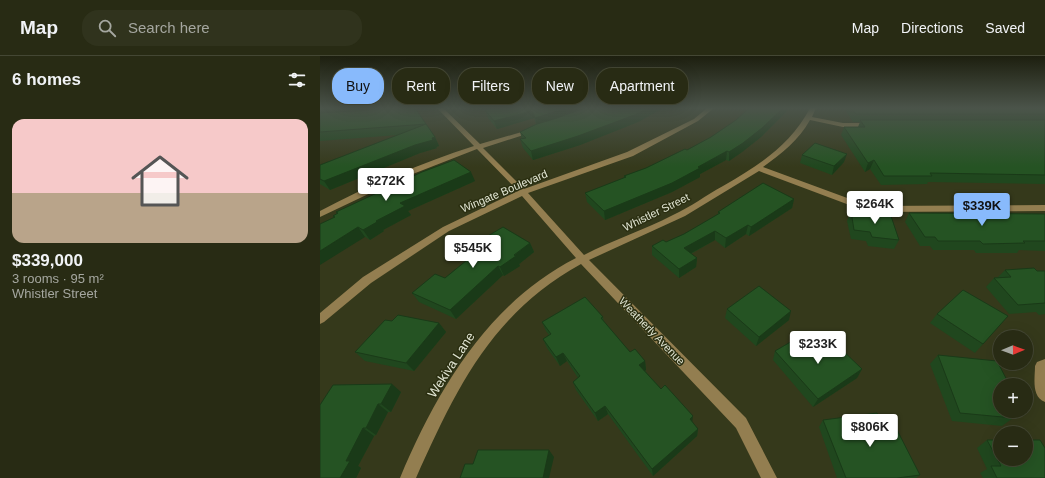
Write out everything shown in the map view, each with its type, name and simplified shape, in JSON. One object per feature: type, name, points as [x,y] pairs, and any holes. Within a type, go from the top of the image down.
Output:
[{"type":"street","name":"Weatherly Avenue","points":[[459,128],[523,192],[582,259],[741,423],[769,478]]},
{"type":"street","points":[[320,214],[356,195],[423,166],[542,128]]},
{"type":"street","name":"Wingate Boulevard","points":[[320,319],[367,280],[446,229],[523,192],[630,154],[681,128]]},
{"type":"street","name":"Whistler Street","points":[[582,259],[677,217],[758,168],[794,140],[802,128]]},
{"type":"street","points":[[758,168],[868,209],[1045,208]]},
{"type":"street","name":"Wekiva Lane","points":[[408,478],[439,412],[476,350],[509,314],[546,282],[582,259]]},
{"type":"street","points":[[1045,365],[1041,366],[1042,392],[1045,396]]},
{"type":"building","points":[[320,128],[377,128],[320,132]]},
{"type":"building","points":[[416,128],[429,128],[435,137],[432,138],[433,140],[415,145],[324,181],[320,179],[320,165]]},
{"type":"building","points":[[529,128],[600,128],[531,151],[520,139],[526,138],[520,132]]},
{"type":"building","points":[[725,128],[762,128],[729,152],[727,151],[672,183],[604,211],[585,193],[626,177],[624,176],[646,168],[685,149],[687,150]]},
{"type":"building","points":[[844,128],[1045,128],[1045,175],[930,173],[932,176],[884,176],[874,160],[868,163]]},
{"type":"building","points":[[815,143],[847,154],[834,166],[802,155]]},
{"type":"building","points":[[454,160],[471,172],[400,203],[405,206],[376,221],[377,222],[363,230],[358,227],[320,251],[320,224],[335,217],[333,216],[338,213],[336,212],[422,172]]},
{"type":"building","points":[[763,183],[794,199],[751,227],[748,225],[726,238],[715,231],[684,248],[697,258],[679,269],[652,246],[663,240],[666,242],[684,234],[720,213],[718,212]]},
{"type":"building","points":[[851,211],[875,214],[874,212],[890,213],[899,240],[872,237],[870,232],[854,230]]},
{"type":"building","points":[[909,213],[1045,214],[1045,241],[983,244],[980,241],[938,241],[935,237],[925,237]]},
{"type":"building","points":[[503,227],[530,243],[514,255],[516,256],[500,267],[498,266],[450,310],[412,293],[435,274],[445,278],[477,252],[473,250],[480,246],[476,243]]},
{"type":"building","points":[[1034,268],[1037,271],[1045,271],[1045,303],[1018,305],[994,278],[1011,277],[1005,270]]},
{"type":"building","points":[[759,286],[791,311],[759,337],[727,309]]},
{"type":"building","points":[[963,290],[1008,316],[996,330],[993,330],[993,333],[983,344],[937,314]]},
{"type":"building","points":[[585,297],[603,317],[601,318],[630,352],[635,349],[645,361],[639,365],[661,389],[665,385],[693,416],[690,419],[698,429],[652,469],[605,406],[595,413],[573,382],[580,376],[563,353],[556,357],[543,339],[551,334],[542,322]]},
{"type":"building","points":[[398,315],[439,323],[406,363],[355,352],[385,320],[392,321]]},
{"type":"building","points":[[806,333],[825,352],[837,345],[862,369],[818,399],[775,351]]},
{"type":"building","points":[[938,355],[993,361],[993,370],[1002,370],[1006,378],[993,378],[993,416],[960,413]]},
{"type":"building","points":[[392,384],[381,404],[378,404],[366,428],[363,428],[346,461],[350,461],[340,478],[320,478],[320,405],[333,385]]},
{"type":"building","points":[[877,413],[883,425],[894,424],[920,475],[897,478],[846,478],[823,420]]},
{"type":"building","points":[[987,440],[993,440],[993,451]]},
{"type":"building","points":[[1033,440],[1040,440],[1045,448],[1045,478],[997,478],[991,466],[1033,466]]},
{"type":"building","points":[[478,450],[549,450],[543,478],[460,478],[465,464],[473,464]]}]
